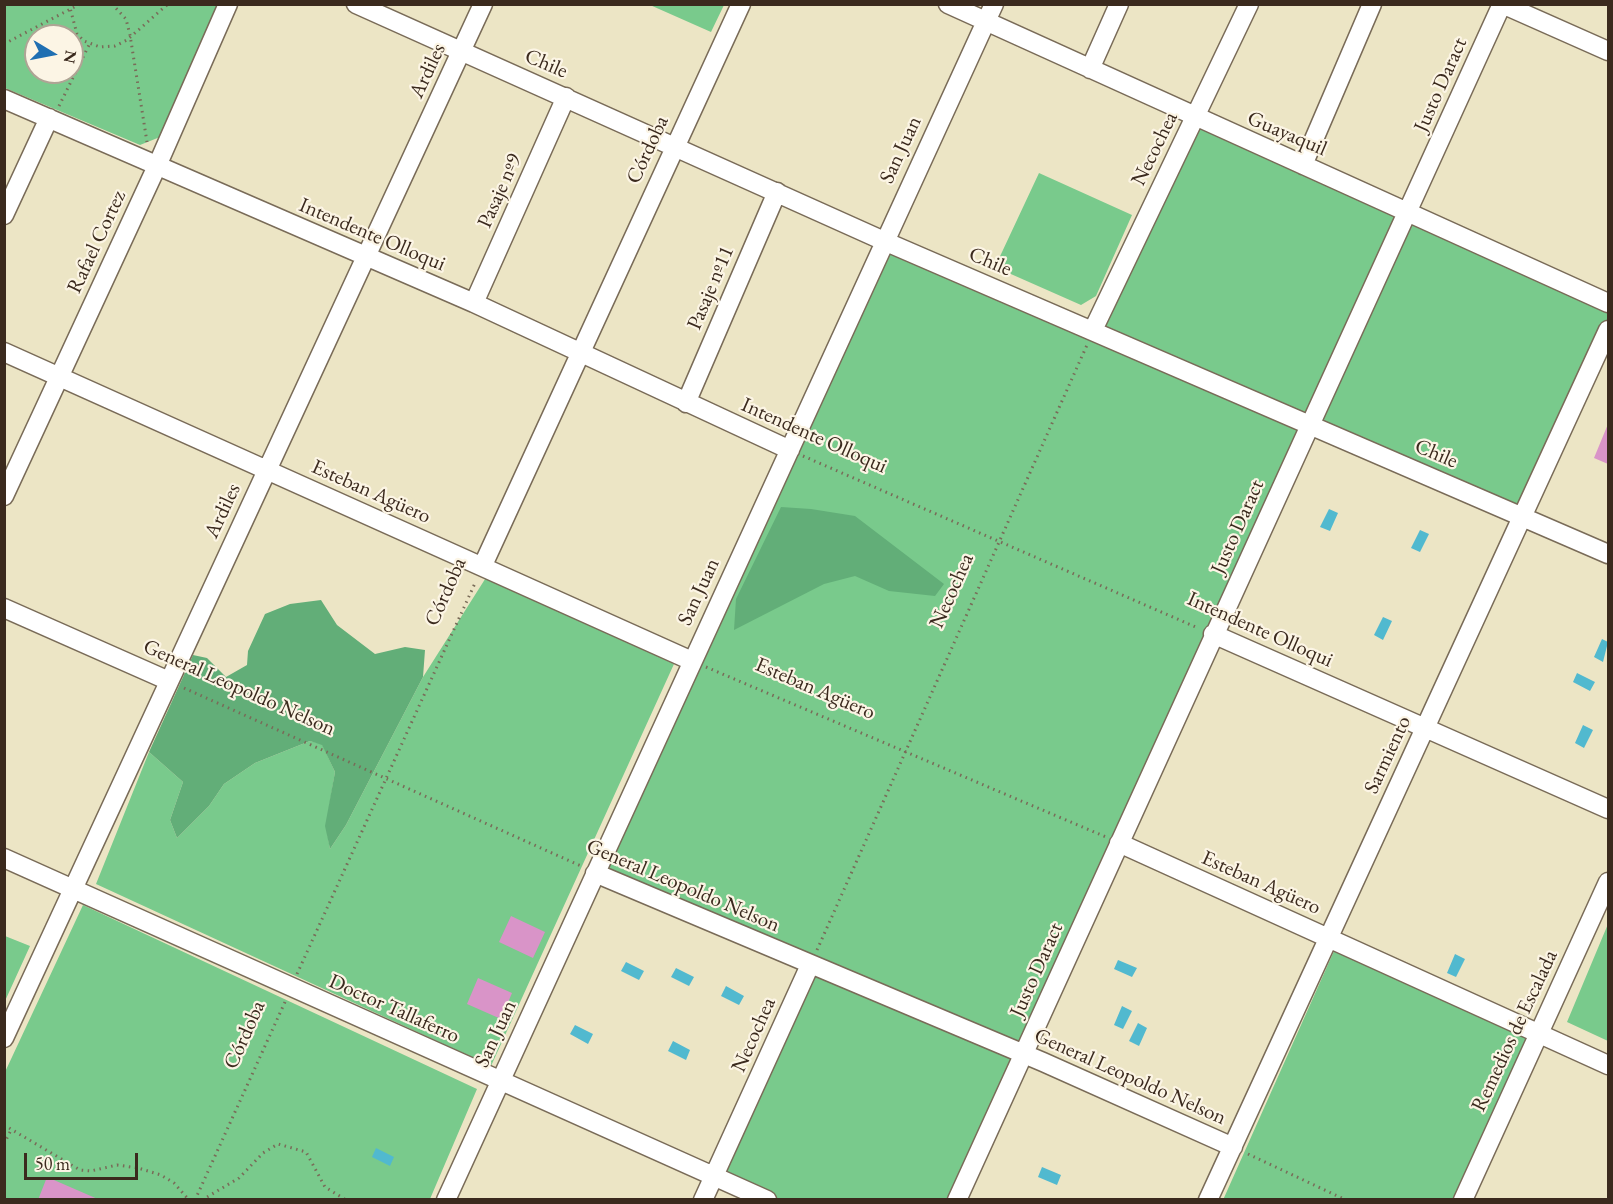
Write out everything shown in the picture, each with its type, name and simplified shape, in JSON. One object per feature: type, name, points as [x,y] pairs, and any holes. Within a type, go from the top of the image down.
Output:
[{"type":"street","name":"Rafael Cortez","points":[[4,496],[157,166],[228,4]]},
{"type":"street","name":"Chile","points":[[356,4],[884,241],[1523,515],[1608,554]]},
{"type":"street","name":"Ardiles","points":[[4,1038],[483,4]]},
{"type":"street","name":"Córdoba","points":[[483,565],[741,4]]},
{"type":"street","name":"Guayaquil","points":[[948,4],[991,13],[1090,69],[1608,303]]},
{"type":"street","points":[[1090,69],[1119,4]]},
{"type":"street","name":"Necochea","points":[[1093,330],[1249,4]]},
{"type":"street","points":[[1303,165],[1372,4]]},
{"type":"street","points":[[1502,4],[1608,51]]},
{"type":"street","name":"Justo Daract","points":[[957,1200],[1309,423],[1408,213],[1502,4]]},
{"type":"street","name":"San Juan","points":[[446,1200],[884,241],[991,13]]},
{"type":"street","name":"Pasaje nº9","points":[[474,303],[566,97]]},
{"type":"street","name":"Intendente Olloqui","points":[[4,99],[53,114],[157,166],[474,303],[790,450]]},
{"type":"street","points":[[4,215],[53,114]]},
{"type":"street","name":"Pasaje nº11","points":[[686,403],[777,192]]},
{"type":"street","name":"Sarmiento","points":[[1208,1200],[1608,330]]},
{"type":"street","name":"Esteban Agüero","points":[[4,352],[267,471],[483,565],[692,661]]},
{"type":"street","name":"General Leopoldo Nelson","points":[[4,608],[169,681]]},
{"type":"street","name":"Intendente Olloqui","points":[[1213,634],[1608,809]]},
{"type":"street","name":"Esteban Agüero","points":[[1119,843],[1608,1065]]},
{"type":"street","name":"Doctor Tallaferro","points":[[4,858],[499,1082],[767,1200]]},
{"type":"street","name":"General Leopoldo Nelson","points":[[595,873],[1024,1055],[1233,1147]]},
{"type":"street","name":"Remedios de Escalada","points":[[1463,1200],[1608,882]]},
{"type":"street","name":"Necochea","points":[[703,1200],[810,965]]},
{"type":"path","points":[[69,4],[76,34],[100,47],[121,43],[144,27],[168,4]]},
{"type":"path","points":[[4,44],[80,4]]},
{"type":"path","points":[[112,4],[126,19],[147,142]]},
{"type":"path","points":[[53,114],[90,43]]},
{"type":"path","name":"Necochea","points":[[810,965],[1093,330]]},
{"type":"path","name":"Intendente Olloqui","points":[[790,450],[1213,634]]},
{"type":"path","name":"Córdoba","points":[[195,1200],[483,565]]},
{"type":"path","name":"Esteban Agüero","points":[[692,661],[1119,843]]},
{"type":"path","name":"General Leopoldo Nelson","points":[[169,681],[595,873]]},
{"type":"path","points":[[4,1125],[80,1170],[91,1171],[117,1165],[161,1175],[183,1190],[189,1200]]},
{"type":"path","points":[[4,1144],[11,1130]]},
{"type":"path","points":[[202,1200],[239,1178],[263,1153],[278,1144],[306,1152],[325,1187],[346,1200]]},
{"type":"path","name":"General Leopoldo Nelson","points":[[1233,1147],[1346,1200]]},
{"type":"green space","points":[[4,5],[218,5],[160,137],[140,145],[5,88]]},
{"type":"green space","points":[[650,5],[724,5],[711,32]]},
{"type":"green space","points":[[1195,118],[1608,303],[1608,330],[1523,515],[1310,423],[957,1199],[767,1199],[714,1176],[810,965],[595,873],[884,241],[1093,331]]},
{"type":"green space","points":[[1039,173],[1132,215],[1096,296],[1081,305],[995,267]]},
{"type":"green space","points":[[781,507],[855,516],[944,584],[935,596],[889,591],[855,576],[824,584],[734,630],[736,599]]},
{"type":"green space","points":[[487,576],[674,664],[491,1066],[96,884],[149,752],[183,782],[170,820],[177,838],[209,806],[224,784],[255,763],[310,741],[322,744],[335,772],[326,826],[330,849],[346,825],[423,677]]},
{"type":"green space","points":[[321,600],[337,625],[375,654],[405,647],[425,650],[423,677],[346,825],[330,849],[325,826],[335,772],[322,745],[310,741],[255,763],[224,784],[209,806],[177,838],[170,820],[183,782],[149,752],[193,655],[207,658],[226,677],[247,665],[248,651],[265,614],[290,604]]},
{"type":"green space","points":[[83,905],[477,1089],[430,1199],[5,1200],[5,1072]]},
{"type":"green space","points":[[1608,924],[1608,1041],[1567,1022]]},
{"type":"green space","points":[[5,936],[30,946],[5,1001]]},
{"type":"green space","points":[[1334,951],[1528,1039],[1461,1199],[1223,1200]]},
{"type":"water","points":[[1329,509],[1338,513],[1330,531],[1320,527]]},
{"type":"water","points":[[1420,530],[1429,534],[1420,552],[1411,548]]},
{"type":"water","points":[[1383,617],[1392,621],[1383,640],[1374,635]]},
{"type":"water","points":[[1602,639],[1608,642],[1603,662],[1594,657]]},
{"type":"water","points":[[1577,673],[1595,682],[1590,691],[1573,682]]},
{"type":"water","points":[[1583,725],[1593,730],[1584,748],[1575,743]]},
{"type":"water","points":[[1455,954],[1465,959],[1456,977],[1447,973]]},
{"type":"water","points":[[1118,960],[1137,968],[1132,977],[1114,969]]},
{"type":"water","points":[[626,962],[644,971],[639,980],[621,971]]},
{"type":"water","points":[[676,968],[694,977],[689,986],[671,977]]},
{"type":"water","points":[[726,986],[744,996],[739,1005],[721,996]]},
{"type":"water","points":[[1122,1006],[1132,1011],[1123,1029],[1114,1025]]},
{"type":"water","points":[[1138,1023],[1147,1028],[1139,1046],[1129,1041]]},
{"type":"water","points":[[575,1025],[593,1034],[588,1044],[570,1034]]},
{"type":"water","points":[[673,1041],[690,1050],[686,1060],[668,1051]]},
{"type":"water","points":[[376,1148],[394,1157],[390,1166],[372,1157]]},
{"type":"water","points":[[1042,1167],[1061,1175],[1057,1185],[1038,1177]]},
{"type":"building","points":[[1608,424],[1608,464],[1594,458]]},
{"type":"building","points":[[511,916],[545,932],[533,958],[499,942]]},
{"type":"building","points":[[478,978],[512,993],[501,1019],[467,1004]]},
{"type":"building","points":[[47,1177],[100,1200],[38,1200]]}]
